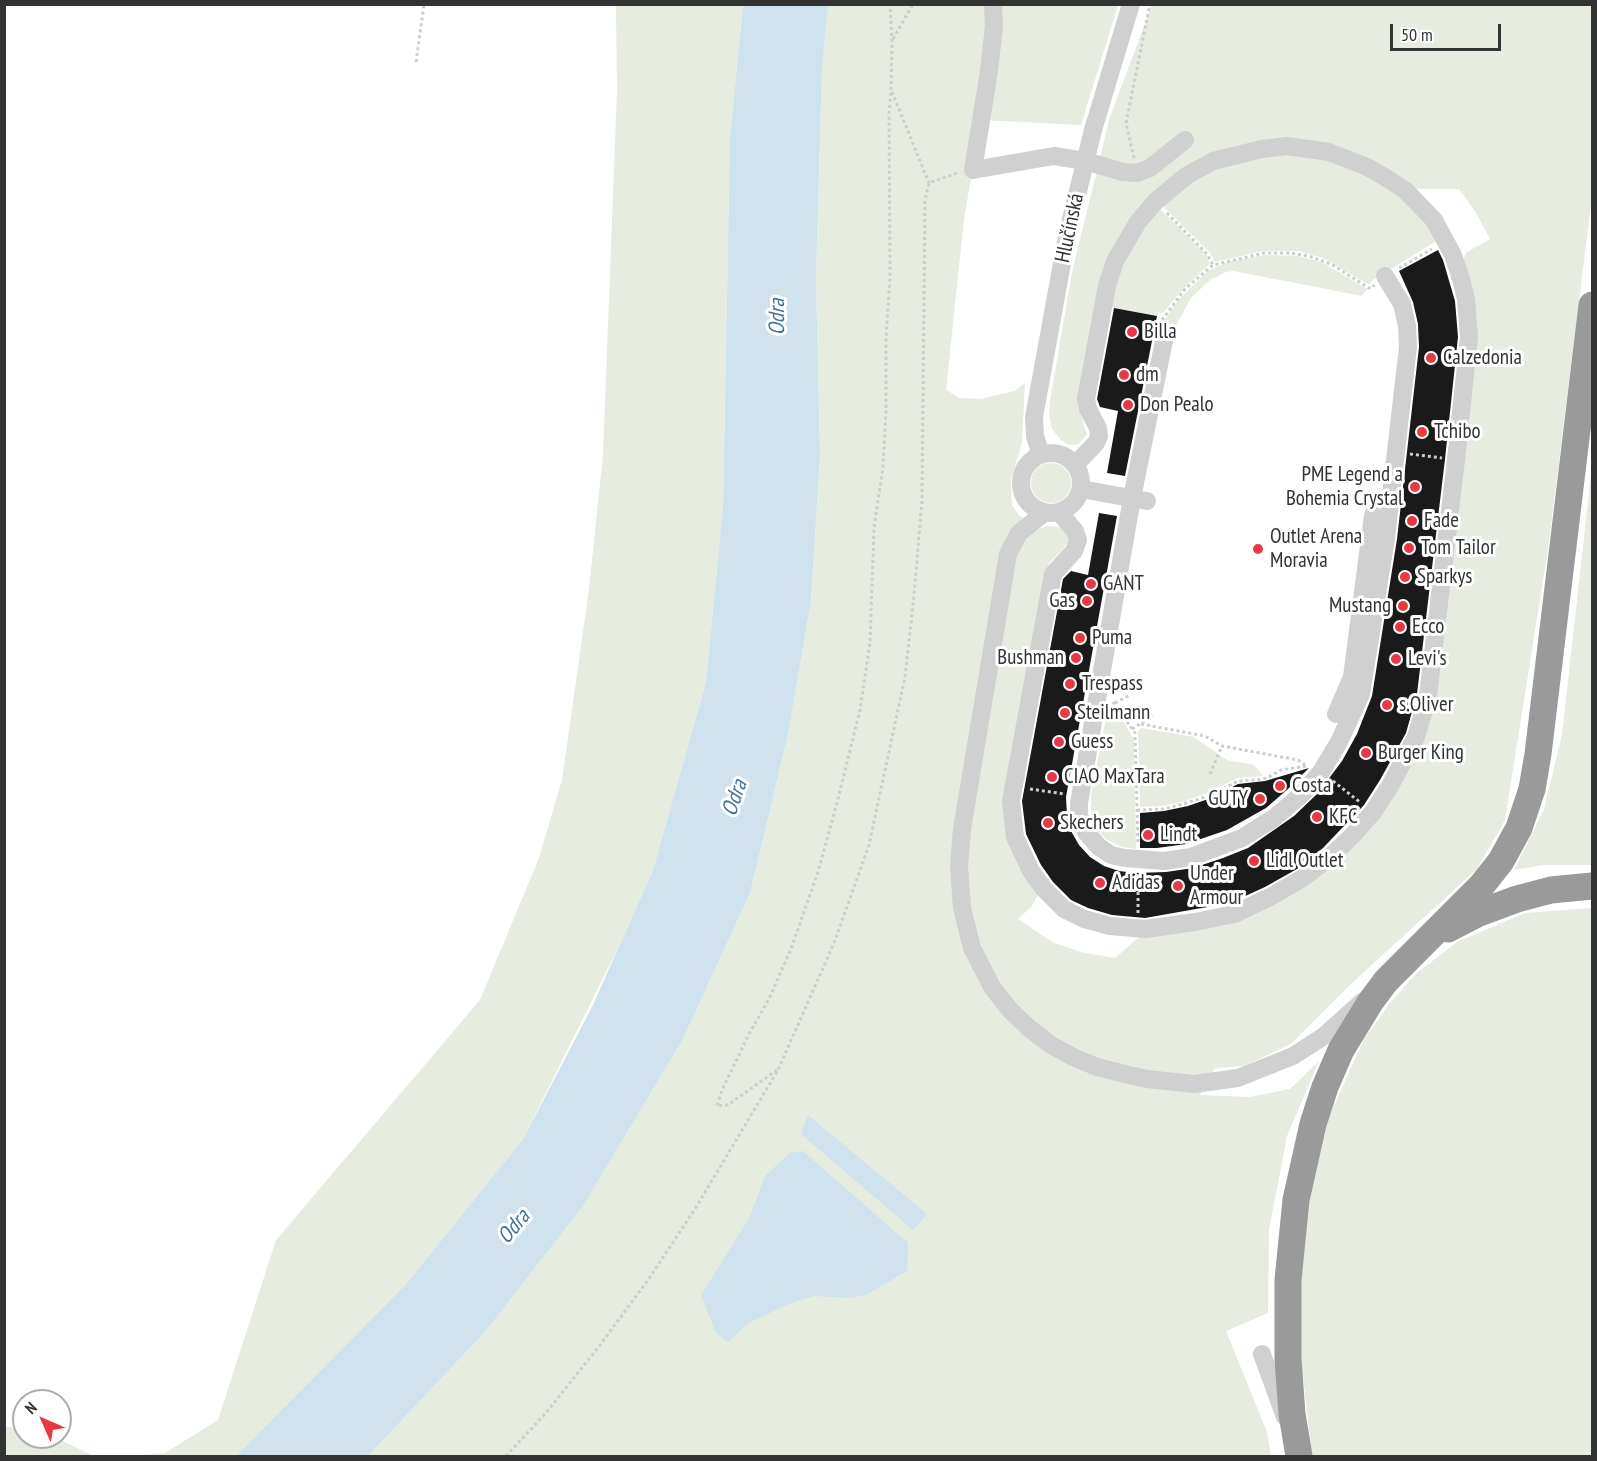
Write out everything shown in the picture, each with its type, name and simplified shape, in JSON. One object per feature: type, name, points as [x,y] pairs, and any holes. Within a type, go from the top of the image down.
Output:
[{"type":"highway","points":[[1298,1453],[1292,1414],[1287,1319],[1291,1240],[1304,1162],[1325,1087],[1341,1050],[1361,1016],[1386,981],[1482,885],[1501,861],[1519,828],[1532,789],[1538,754],[1593,305]]},
{"type":"highway","points":[[1415,953],[1448,929],[1479,913],[1551,890],[1593,886]]},
{"type":"street","points":[[993,4],[994,26],[989,71],[973,170],[1054,156],[1085,161],[1123,172],[1137,173],[1150,168],[1185,140]]},
{"type":"street","name":"Hlučínská","points":[[1041,455],[1034,427],[1036,406],[1067,236],[1085,161],[1131,4]]},
{"type":"street","points":[[1075,465],[1096,443],[1099,436],[1086,399],[1107,286],[1114,261],[1138,222],[1155,202],[1186,176],[1213,161],[1263,149],[1287,146],[1329,152],[1349,159],[1405,190],[1434,220],[1453,255],[1466,299],[1469,337],[1428,696],[1412,744],[1390,786],[1373,812],[1330,857],[1303,878],[1270,897],[1233,914],[1195,922],[1142,928],[1110,926],[1084,919],[1064,909],[1044,889],[1031,871],[1016,837],[1011,801],[1053,574],[1074,551],[1078,540],[1071,525],[1051,512],[1030,504],[1024,496],[1021,485],[1023,474],[1028,464],[1041,455],[1060,455],[1075,465],[1079,472],[1081,489],[1071,506],[1051,512],[1019,533],[1008,554],[960,848],[960,893],[966,928],[977,961],[1002,1000],[1030,1029],[1051,1045],[1098,1067],[1138,1077],[1194,1084],[1226,1081],[1251,1074],[1300,1052],[1324,1036],[1386,981]]},
{"type":"street","points":[[1165,336],[1140,499],[1096,699],[1080,796],[1079,816],[1086,832],[1099,847],[1111,855],[1138,860],[1164,861],[1191,857],[1242,838],[1274,818],[1302,794],[1313,769],[1339,742],[1361,694],[1386,538],[1408,347],[1407,326],[1402,304],[1385,276]]},
{"type":"street","points":[[1081,489],[1140,499]]},
{"type":"street","points":[[1336,714],[1352,677],[1373,515]]},
{"type":"street","points":[[1262,1354],[1298,1453]]},
{"type":"path","points":[[416,62],[424,4]]},
{"type":"path","points":[[778,1070],[728,1106],[717,1107],[722,1090],[748,1034],[769,999],[791,949],[830,830],[860,710],[870,643],[874,528],[883,467],[886,410],[886,340],[890,265],[889,113],[892,40],[890,4]]},
{"type":"path","points":[[892,40],[913,4]]},
{"type":"path","points":[[1137,173],[1126,123],[1150,4]]},
{"type":"path","points":[[506,1456],[545,1414],[648,1280],[695,1209],[778,1070],[834,943],[869,845],[905,677],[922,501],[925,200],[929,183],[891,91]]},
{"type":"path","points":[[929,183],[945,176],[973,170]]},
{"type":"path","points":[[1155,202],[1207,254],[1213,265]]},
{"type":"path","points":[[1165,336],[1160,334],[1162,320],[1169,308],[1185,289],[1213,265],[1264,253],[1291,252],[1323,260],[1372,288],[1385,276],[1446,240]]},
{"type":"path","points":[[1396,452],[1456,460]]},
{"type":"path","points":[[1096,699],[1115,703],[1131,695]]},
{"type":"path","points":[[1115,703],[1135,733],[1142,928]]},
{"type":"path","points":[[1132,729],[1153,716]]},
{"type":"path","points":[[1141,724],[1205,736],[1222,746],[1298,760],[1373,812]]},
{"type":"path","points":[[1210,774],[1222,746]]},
{"type":"path","points":[[1137,810],[1164,808],[1186,803],[1209,796],[1238,781],[1267,778],[1281,770],[1313,769]]},
{"type":"path","points":[[1013,786],[1080,796]]},
{"type":"shaded area","points":[[616,5],[743,5],[730,137],[723,506],[706,682],[653,870],[618,948],[523,1139],[407,1283],[236,1456],[129,1456],[165,1453],[218,1420],[276,1240],[480,1000],[539,858],[562,780],[589,589],[603,455],[617,90]]},
{"type":"shaded area","points":[[828,5],[1118,5],[1081,125],[981,120],[964,219],[946,390],[960,398],[980,399],[1015,391],[1025,383],[1022,443],[1011,479],[1012,505],[1019,515],[1040,529],[1046,526],[1061,527],[1069,538],[1064,548],[1049,563],[1005,789],[1038,895],[1032,906],[1018,919],[1052,942],[1084,953],[1115,958],[1139,937],[1274,903],[1412,763],[1457,515],[1463,259],[1467,252],[1490,239],[1475,211],[1459,189],[1416,189],[1310,142],[1168,182],[1094,317],[1078,406],[1087,434],[1079,444],[1069,445],[1061,440],[1052,429],[1049,415],[1072,272],[1110,117],[1152,5],[1592,5],[1592,197],[1548,549],[1505,820],[1477,869],[1353,982],[1291,1044],[1244,1066],[1215,1068],[1200,1095],[1250,1097],[1290,1089],[1319,1061],[1287,1136],[1269,1230],[1268,1313],[1226,1331],[1267,1432],[1271,1456],[368,1456],[485,1332],[583,1206],[683,1039],[750,893],[788,735],[811,601],[820,456],[816,278],[822,69]]},
{"type":"shaded area","points":[[1264,155],[1294,155],[1328,159],[1373,177],[1407,203],[1438,240],[1373,280],[1369,285],[1323,258],[1298,251],[1263,251],[1215,262],[1209,252],[1162,205],[1185,186],[1210,172],[1225,165]]},
{"type":"shaded area","points":[[1160,209],[1206,254],[1210,264],[1184,288],[1163,313],[1158,313],[1157,316],[1110,307],[1117,278],[1131,245]]},
{"type":"shaded area","points":[[1265,255],[1299,256],[1322,262],[1367,289],[1362,296],[1234,271],[1226,272],[1210,280],[1191,298],[1174,329],[1164,327],[1165,319],[1179,299],[1208,271],[1227,262]]},
{"type":"shaded area","points":[[1051,463],[1065,469],[1071,483],[1065,497],[1051,503],[1037,497],[1031,483],[1037,469]]},
{"type":"shaded area","points":[[1591,474],[1592,865],[1543,865],[1514,870],[1544,809],[1562,735]]},
{"type":"shaded area","points":[[1114,705],[1134,739],[1136,849],[1122,847],[1106,839],[1097,829],[1091,815],[1091,795],[1108,708]]},
{"type":"shaded area","points":[[1141,728],[1194,737],[1227,760],[1254,765],[1263,776],[1237,778],[1208,793],[1185,801],[1163,806],[1140,807],[1138,731]]},
{"type":"shaded area","points":[[1592,908],[1592,1456],[1312,1456],[1298,1332],[1302,1242],[1316,1163],[1327,1121],[1364,1039],[1390,1003],[1417,973],[1457,942],[1525,913]]},
{"type":"shaded area","points":[[4,1426],[12,1428],[12,1449],[72,1449],[72,1446],[94,1456],[5,1456]]},
{"type":"water","name":"Odra","points":[[743,5],[828,5],[822,69],[816,278],[820,456],[811,601],[788,735],[750,893],[683,1039],[583,1206],[485,1332],[368,1456],[236,1456],[407,1283],[523,1139],[592,1007],[653,870],[706,682],[723,506],[730,137]]},
{"type":"water","points":[[808,1115],[927,1214],[913,1230],[801,1134]]},
{"type":"water","points":[[803,1151],[908,1243],[907,1271],[866,1295],[850,1298],[814,1296],[791,1303],[748,1323],[728,1342],[716,1333],[701,1295],[750,1217],[765,1176],[790,1153]]},
{"type":"building","points":[[1438,250],[1455,301],[1458,337],[1445,459],[1417,694],[1406,733],[1380,780],[1364,805],[1323,848],[1297,869],[1230,903],[1145,918],[1112,915],[1071,900],[1053,882],[1041,865],[1026,834],[1022,801],[1063,579],[1071,571],[1088,575],[1099,513],[1117,516],[1066,797],[1071,831],[1079,845],[1090,857],[1104,866],[1136,873],[1193,868],[1223,858],[1248,848],[1294,816],[1318,793],[1342,761],[1357,734],[1372,696],[1397,539],[1419,347],[1418,324],[1413,302],[1399,271]]},
{"type":"building","points":[[1114,308],[1157,316],[1125,476],[1107,473],[1118,411],[1100,407],[1097,399]]},
{"type":"building","points":[[1309,768],[1266,808],[1227,830],[1186,844],[1140,848],[1140,813],[1188,806],[1211,798],[1238,784],[1265,781]]},
{"type":"place","name":"Billa","points":[[1132,332]]},
{"type":"place","name":"Calzedonia","points":[[1431,358]]},
{"type":"place","name":"dm","points":[[1124,375]]},
{"type":"place","name":"Don Pealo","points":[[1128,405]]},
{"type":"place","name":"Tchibo","points":[[1422,432]]},
{"type":"place","name":"PME Legend a Bohemia Crystal","points":[[1415,487]]},
{"type":"place","name":"Fade","points":[[1412,521]]},
{"type":"place","name":"Tom Tailor","points":[[1409,548]]},
{"type":"place","name":"Outlet Arena Moravia","points":[[1258,549]]},
{"type":"place","name":"Sparkys","points":[[1405,577]]},
{"type":"place","name":"GANT","points":[[1091,584]]},
{"type":"place","name":"Gas","points":[[1087,601]]},
{"type":"place","name":"Mustang","points":[[1403,606]]},
{"type":"place","name":"Ecco","points":[[1400,627]]},
{"type":"place","name":"Puma","points":[[1080,638]]},
{"type":"place","name":"Bushman","points":[[1076,658]]},
{"type":"place","name":"Levi's","points":[[1396,659]]},
{"type":"place","name":"Trespass","points":[[1070,684]]},
{"type":"place","name":"s.Oliver","points":[[1387,705]]},
{"type":"place","name":"Steilmann","points":[[1065,713]]},
{"type":"place","name":"Guess","points":[[1059,742]]},
{"type":"place","name":"Burger King","points":[[1366,753]]},
{"type":"place","name":"CIAO MaxTara","points":[[1052,777]]},
{"type":"place","name":"Costa","points":[[1280,786]]},
{"type":"place","name":"GUTY","points":[[1260,799]]},
{"type":"place","name":"KFC","points":[[1317,817]]},
{"type":"place","name":"Skechers","points":[[1048,823]]},
{"type":"place","name":"Lindt","points":[[1148,835]]},
{"type":"place","name":"Lidl Outlet","points":[[1254,861]]},
{"type":"place","name":"Adidas","points":[[1100,883]]},
{"type":"place","name":"Under Armour","points":[[1178,886]]}]
